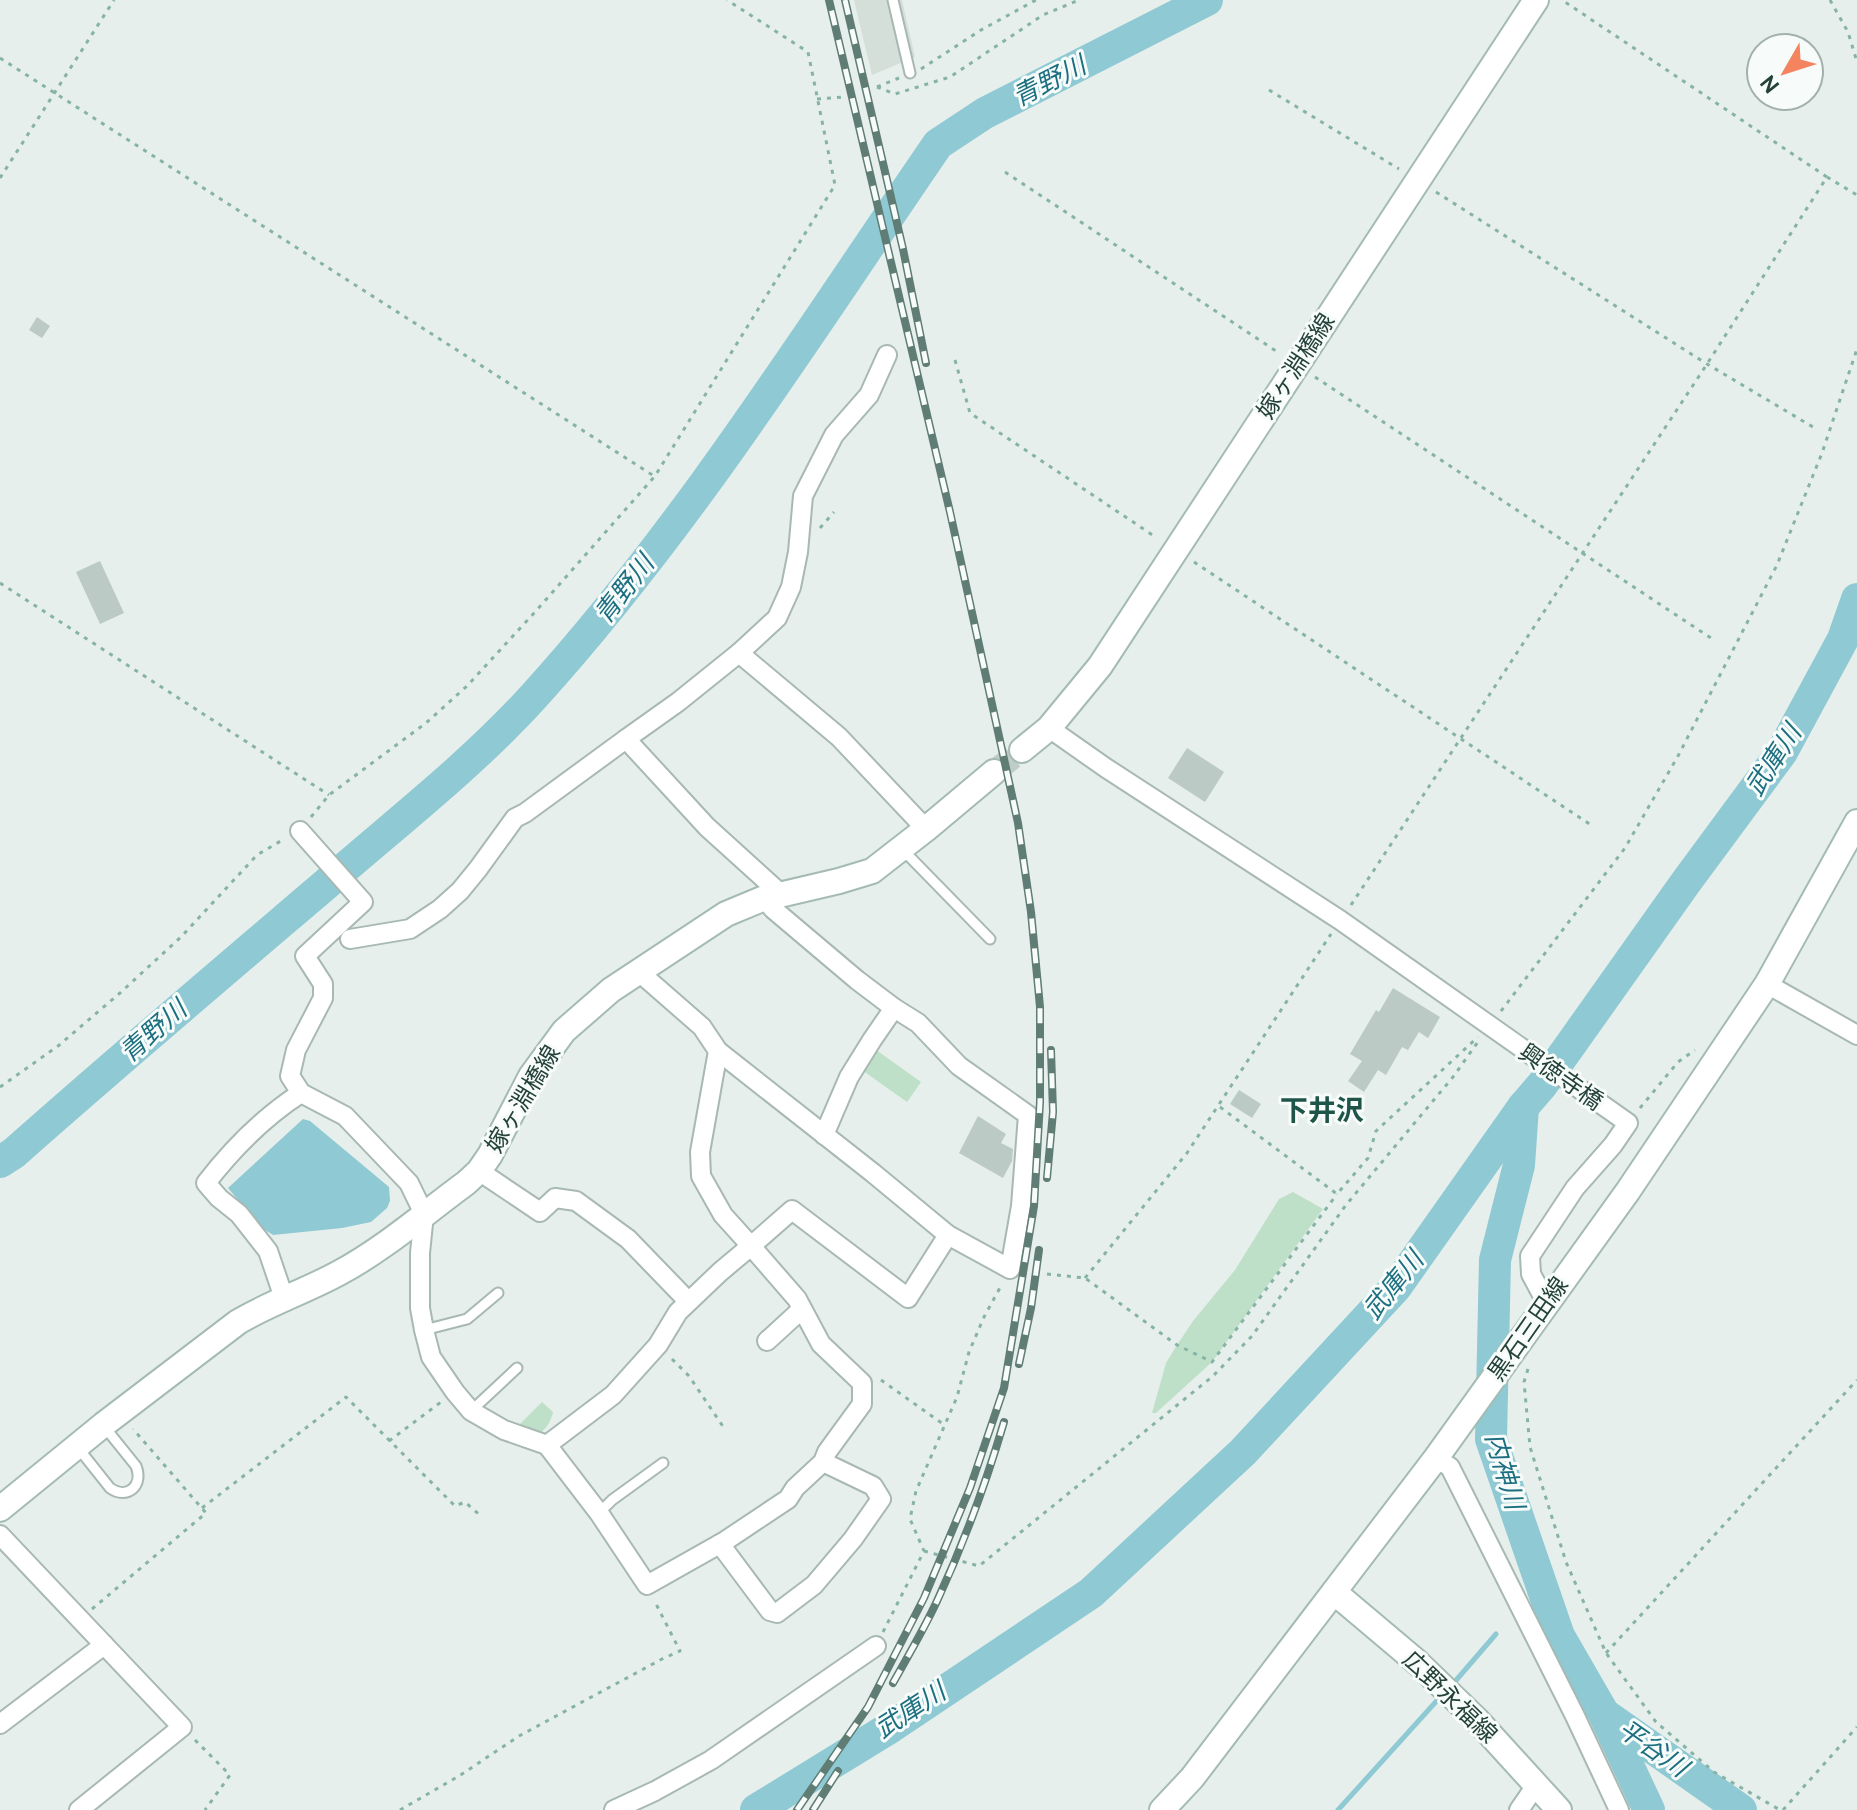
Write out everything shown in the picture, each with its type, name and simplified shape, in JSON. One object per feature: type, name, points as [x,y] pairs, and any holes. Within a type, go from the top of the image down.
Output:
[{"type":"street","name":"嫁ヶ淵橋線","points":[[1022,750],[1049,728],[1100,666],[1536,0]]},
{"type":"street","points":[[350,939],[410,929],[440,909],[460,891],[515,818],[678,702],[777,618],[791,587],[803,496],[834,435],[869,395],[887,355]]},
{"type":"street","points":[[739,653],[839,737],[926,829]]},
{"type":"street","name":"興徳寺橋","points":[[1049,728],[1340,920],[1625,1121]]},
{"type":"street","points":[[626,739],[773,897],[773,909],[857,980],[918,1023],[959,1066],[1028,1115],[1021,1206],[1010,1269],[948,1235],[718,1051],[702,1027],[639,972]]},
{"type":"street","name":"嫁ヶ淵橋線","points":[[77,1447],[238,1322],[338,1274],[371,1254],[479,1171],[531,1076],[564,1031],[611,990],[726,914],[773,897],[872,871],[994,772]]},
{"type":"street","name":"黒石三田線","points":[[1162,1810],[1192,1778],[1436,1458],[1628,1191],[1767,984],[1857,822]]},
{"type":"street","points":[[300,831],[363,902],[305,956],[323,984],[323,998],[296,1050],[290,1076],[301,1093],[345,1116],[409,1183],[424,1214],[420,1253],[420,1308],[424,1330],[431,1357],[455,1392],[471,1411],[504,1430],[547,1445],[599,1513],[647,1585],[720,1544],[788,1499],[795,1488],[823,1462],[862,1404],[862,1383],[821,1344],[797,1299],[723,1215],[701,1176],[700,1152],[718,1051]]},
{"type":"street","points":[[1767,984],[1857,1035]]},
{"type":"street","points":[[824,1135],[849,1077],[894,1008]]},
{"type":"street","points":[[284,1298],[268,1251],[239,1214],[206,1183],[258,1125],[301,1093]]},
{"type":"street","points":[[1546,1302],[1531,1274],[1530,1256],[1575,1188],[1613,1145],[1625,1121]]},
{"type":"street","points":[[479,1171],[540,1212],[555,1198],[576,1201],[628,1239],[688,1301]]},
{"type":"street","points":[[547,1445],[613,1395],[658,1345],[688,1301],[792,1210],[908,1298],[948,1235]]},
{"type":"street","points":[[767,1341],[802,1309]]},
{"type":"street","points":[[0,1509],[77,1447]]},
{"type":"street","points":[[1436,1458],[1450,1467],[1619,1810]]},
{"type":"street","points":[[720,1544],[770,1611],[777,1613],[814,1585],[853,1539],[881,1499],[873,1486],[823,1462]]},
{"type":"street","points":[[0,1535],[182,1727],[79,1810]]},
{"type":"street","name":"広野永福線","points":[[1334,1592],[1417,1662],[1477,1720],[1559,1810]]},
{"type":"street","points":[[0,1724],[104,1645]]},
{"type":"street","points":[[614,1810],[711,1760],[876,1646]]},
{"type":"street","points":[[1519,1810],[1537,1784]]},
{"type":"lane","points":[[893,0],[910,73]]},
{"type":"lane","points":[[902,849],[990,939]]},
{"type":"lane","points":[[424,1330],[467,1319],[498,1293]]},
{"type":"lane","points":[[471,1411],[517,1368]]},
{"type":"lane","points":[[77,1447],[110,1488],[120,1493],[131,1489],[138,1481],[139,1473],[111,1419]]},
{"type":"lane","points":[[599,1513],[663,1463]]},
{"type":"path","points":[[0,178],[114,0]]},
{"type":"path","points":[[0,1087],[58,1046],[120,993],[181,937],[257,855],[300,831],[329,795],[426,723],[467,686],[655,476],[835,185],[808,52],[727,0]]},
{"type":"path","points":[[1036,0],[981,30],[924,68],[877,87],[895,94],[950,77],[1043,15],[1079,0]]},
{"type":"path","points":[[1562,0],[1857,195]]},
{"type":"path","points":[[1830,0],[1848,32],[1857,62]]},
{"type":"path","points":[[0,58],[655,476]]},
{"type":"path","points":[[1269,90],[1818,430]]},
{"type":"path","points":[[817,99],[843,97]]},
{"type":"path","points":[[1005,172],[1711,638]]},
{"type":"path","points":[[1085,1278],[1187,1153],[1827,177]]},
{"type":"path","points":[[924,1551],[979,1566],[1213,1376],[1252,1336],[1346,1205],[1495,1030],[1625,848],[1678,756],[1777,565],[1822,453],[1857,349]]},
{"type":"path","points":[[955,360],[970,413],[1594,827]]},
{"type":"path","points":[[0,583],[329,795]]},
{"type":"path","points":[[1047,1274],[1085,1278],[1177,1345],[1212,1362],[1337,1194],[1368,1158],[1376,1131],[1495,1030]]},
{"type":"path","points":[[1625,1121],[1678,1062],[1701,1046]]},
{"type":"path","points":[[1218,1106],[1337,1194]]},
{"type":"path","points":[[924,1551],[910,1519],[916,1491],[957,1397],[969,1352],[1010,1269]]},
{"type":"path","points":[[658,1345],[689,1376],[724,1428]]},
{"type":"path","points":[[1528,1368],[1524,1382],[1530,1447],[1566,1562],[1606,1653],[1656,1722],[1714,1772],[1781,1810],[1857,1727]]},
{"type":"path","points":[[862,1383],[883,1380],[945,1425]]},
{"type":"path","points":[[1606,1653],[1857,1380]]},
{"type":"path","points":[[389,1441],[455,1392]]},
{"type":"path","points":[[202,1508],[346,1397],[455,1506],[465,1502],[482,1517]]},
{"type":"path","points":[[80,1619],[206,1513],[111,1419]]},
{"type":"path","points":[[876,1646],[924,1551]]},
{"type":"path","points":[[400,1810],[519,1736],[680,1651],[647,1585]]},
{"type":"path","points":[[182,1727],[230,1775],[205,1810]]},
{"type":"shaded area","points":[[854,0],[902,0],[915,57],[872,75]]},
{"type":"green space","points":[[872,1047],[921,1082],[907,1102],[859,1068]]},
{"type":"green space","points":[[1293,1192],[1323,1209],[1212,1362],[1156,1413],[1152,1413],[1166,1363],[1177,1345],[1235,1270],[1279,1199]]},
{"type":"green space","points":[[542,1402],[553,1412],[548,1425],[537,1434],[520,1424]]},
{"type":"water","points":[[303,1119],[310,1121],[389,1187],[387,1208],[371,1222],[273,1235],[262,1228],[228,1188]]},
{"type":"building","points":[[37,317],[50,326],[42,338],[29,330]]},
{"type":"building","points":[[100,561],[124,613],[100,624],[76,572]]},
{"type":"building","points":[[1187,748],[1224,772],[1205,802],[1168,778]]},
{"type":"building","points":[[1393,988],[1440,1017],[1428,1038],[1419,1032],[1408,1050],[1402,1047],[1386,1075],[1378,1070],[1364,1092],[1348,1081],[1362,1061],[1350,1054]]},
{"type":"building","points":[[1239,1090],[1261,1104],[1252,1118],[1230,1104]]},
{"type":"building","points":[[978,1116],[1006,1134],[1001,1143],[1013,1149],[1012,1161],[1003,1178],[959,1153]]},
{"type":"waterway","name":"青野川","points":[[0,1162],[439,788],[534,696],[644,565],[695,497],[938,144],[985,113],[1207,0]]},
{"type":"waterway","name":"武庫川","points":[[756,1810],[891,1727],[1091,1593],[1243,1452],[1396,1287],[1782,752],[1843,639],[1857,599]]},
{"type":"waterway","name":"内神川","points":[[1523,1107],[1519,1165],[1495,1260],[1491,1439],[1559,1636],[1604,1714],[1649,1810]]},
{"type":"waterway","points":[[1452,1685],[1496,1634]]},
{"type":"waterway","points":[[1338,1810],[1442,1695]]},
{"type":"waterway","name":"平谷川","points":[[1607,1716],[1741,1810]]},
{"type":"tunnel","points":[[994,772],[1022,750]]},
{"type":"railway","points":[[797,1810],[868,1707],[924,1598],[970,1488],[1004,1388],[1034,1206],[1040,1102],[1040,1007],[1018,823],[950,512],[829,0]]},
{"type":"railway","points":[[845,0],[926,363]]},
{"type":"railway","points":[[1047,1178],[1053,1112],[1051,1050]]},
{"type":"railway","points":[[1019,1364],[1039,1250]]},
{"type":"railway","points":[[893,1683],[932,1611],[956,1557],[1004,1422]]},
{"type":"railway","points":[[813,1810],[838,1771]]},
{"type":"district","name":"下井沢","points":[[1322,1110]]}]
